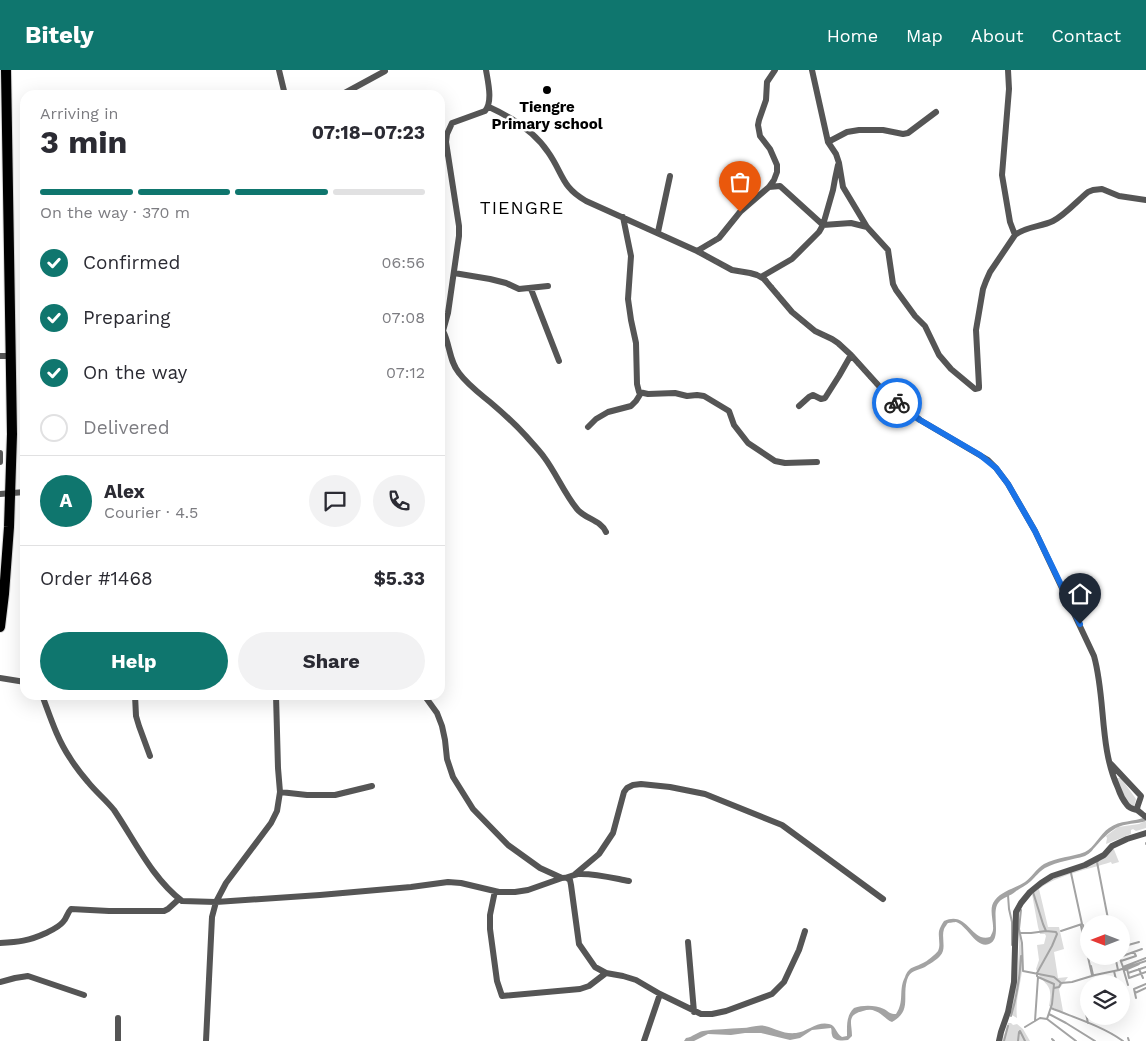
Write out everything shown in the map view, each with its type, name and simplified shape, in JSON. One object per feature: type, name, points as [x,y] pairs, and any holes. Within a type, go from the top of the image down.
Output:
[{"type":"highway","points":[[0,627],[4,585],[5,494],[12,434],[5,356],[6,70]]},
{"type":"street","points":[[278,70],[284,90]]},
{"type":"street","points":[[445,322],[454,273],[459,226],[446,134],[452,123],[485,111],[489,107],[486,70]]},
{"type":"street","points":[[697,251],[719,238],[740,212],[770,187],[777,172],[777,165],[770,149],[760,136],[758,125],[766,100],[767,82],[775,70]]},
{"type":"street","points":[[812,70],[828,142],[840,163],[843,187],[867,227],[888,250],[894,287],[915,316],[925,326],[939,355],[951,369],[973,388],[979,388],[980,382],[976,330],[983,290],[990,272],[1015,235],[1020,231],[1052,222],[1093,190],[1102,189],[1119,196],[1146,200]]},
{"type":"street","points":[[1008,70],[1002,175],[1010,222],[1015,235]]},
{"type":"street","points":[[350,90],[385,71]]},
{"type":"street","points":[[489,107],[522,126],[536,138],[548,152],[562,180],[577,196],[658,232],[732,270],[761,277],[771,286],[792,312],[815,331],[838,343],[894,400],[920,420],[988,460],[996,468],[1008,484],[1035,531],[1094,656],[1098,670],[1109,762],[1115,782],[1127,806],[1130,809],[1137,810],[1146,817]]},
{"type":"street","points":[[828,142],[847,132],[859,130],[883,130],[903,134],[936,112]]},
{"type":"street","points":[[761,277],[792,258],[819,232],[823,225],[840,163]]},
{"type":"street","points":[[658,232],[670,176]]},
{"type":"street","points":[[770,187],[780,186],[823,225],[851,223],[867,227]]},
{"type":"street","points":[[623,217],[631,256],[628,300],[636,343],[638,388],[641,393]]},
{"type":"street","points":[[454,273],[490,279],[518,289],[548,286]]},
{"type":"street","points":[[531,289],[559,361]]},
{"type":"street","points":[[445,336],[454,365],[459,373],[527,437],[544,457],[578,512],[603,525],[606,532]]},
{"type":"street","points":[[799,406],[811,395],[821,399],[825,398],[851,355]]},
{"type":"street","points":[[588,426],[608,412],[631,406],[641,393]]},
{"type":"street","points":[[641,393],[675,393],[687,396],[704,396],[729,411],[734,425],[748,443],[774,461],[785,463],[816,462]]},
{"type":"street","points":[[0,453],[0,462]]},
{"type":"street","points":[[5,494],[20,492]]},
{"type":"street","points":[[0,678],[20,681]]},
{"type":"street","points":[[44,700],[55,729],[69,757],[88,783],[108,802],[157,876],[182,902],[216,902],[329,894],[448,882],[495,891],[515,892],[528,890],[574,875],[586,874],[629,881]]},
{"type":"street","points":[[135,700],[137,721],[150,756]]},
{"type":"street","points":[[206,1041],[212,917],[216,902],[236,869],[271,823],[277,811],[280,792],[276,700]]},
{"type":"street","points":[[428,700],[437,713],[442,726],[447,758],[453,777],[473,809],[508,845],[540,868],[570,880],[580,944],[596,967],[606,973],[636,980],[694,1012],[712,1014],[750,1003],[772,994],[784,982],[799,950],[805,931]]},
{"type":"street","points":[[1109,762],[1141,796],[1137,810]]},
{"type":"street","points":[[574,875],[599,854],[613,833],[624,792],[632,785],[642,784],[705,794],[782,825],[883,899]]},
{"type":"street","points":[[280,792],[307,795],[335,795],[372,786]]},
{"type":"street","points":[[1000,1041],[1014,982],[1016,912],[1021,903],[1030,892],[1052,876],[1085,865],[1104,855],[1112,846],[1146,833]]},
{"type":"street","points":[[495,891],[490,915],[490,929],[497,981],[502,996],[580,989],[590,986],[606,973]]},
{"type":"street","points":[[0,942],[33,939],[52,930],[63,922],[68,911],[71,909],[164,911],[179,899]]},
{"type":"street","points":[[688,942],[694,1012]]},
{"type":"street","points":[[0,982],[28,976],[84,995]]},
{"type":"street","points":[[644,1041],[660,994]]},
{"type":"street","points":[[118,1018],[118,1041]]},
{"type":"shaded area","points":[[1116,778],[1121,778],[1136,799],[1134,807],[1125,799]]},
{"type":"shaded area","points":[[1146,817],[1146,821],[1123,825],[1113,830],[1085,856],[1045,868],[1027,884],[1001,900],[996,912],[995,937],[989,944],[984,945],[980,943],[960,924],[956,922],[948,923],[943,932],[944,947],[942,953],[925,967],[910,974],[907,980],[904,1008],[898,1018],[892,1022],[877,1012],[869,1010],[852,1017],[852,1036],[848,1040],[834,1038],[831,1028],[812,1030],[800,1038],[790,1040],[761,1033],[745,1033],[731,1035],[708,1034],[694,1041],[684,1041],[686,1038],[708,1030],[763,1026],[783,1032],[796,1033],[825,1023],[833,1026],[842,1037],[847,1036],[848,1018],[854,1008],[873,1006],[896,1014],[899,1009],[902,986],[907,973],[910,969],[926,961],[938,951],[939,931],[944,921],[959,920],[978,935],[984,938],[990,937],[993,930],[993,903],[1001,894],[1025,882],[1044,864],[1085,852],[1113,825]]},
{"type":"shaded area","points":[[1145,821],[1146,828],[1136,831],[1133,829],[1131,834],[1106,844],[1106,836],[1118,827],[1139,824]]},
{"type":"shaded area","points":[[1113,847],[1119,862],[1112,864],[1111,862],[1065,876],[1039,889],[1048,927],[1059,927],[1064,949],[1054,952],[1058,978],[1068,977],[1059,989],[1062,1012],[1049,1006],[1049,988],[1036,969],[1039,960],[1037,945],[1044,944],[1046,936],[1045,934],[1040,934],[1032,894],[1041,884],[1071,871]]},
{"type":"shaded area","points":[[1022,905],[1019,929],[1022,971],[1017,1000],[1017,1018],[1010,1014],[1018,964],[1017,914]]},
{"type":"shaded area","points":[[1008,1023],[1017,1024],[1023,1029],[1030,1041],[1002,1041]]},
{"type":"waterway","points":[[1098,861],[1107,915]]},
{"type":"waterway","points":[[1061,931],[1082,924],[1071,873]]},
{"type":"waterway","points":[[1033,892],[1046,931],[1056,932],[1057,934],[1037,973],[1035,1021]]},
{"type":"waterway","points":[[1008,895],[1012,922],[1012,945]]},
{"type":"waterway","points":[[1021,910],[1019,929],[1022,943],[1023,971],[1054,977],[1061,983],[1119,970],[1146,961]]},
{"type":"waterway","points":[[1020,933],[1046,931]]},
{"type":"waterway","points":[[1130,944],[1139,942]]},
{"type":"waterway","points":[[1130,953],[1142,949]]},
{"type":"waterway","points":[[1130,958],[1136,956],[1134,952]]},
{"type":"waterway","points":[[1011,1016],[1018,986],[1021,956]]},
{"type":"waterway","points":[[1130,964],[1146,958]]},
{"type":"waterway","points":[[1125,970],[1139,964]]},
{"type":"waterway","points":[[1090,965],[1092,975]]},
{"type":"waterway","points":[[1117,965],[1118,970]]},
{"type":"waterway","points":[[1122,965],[1123,967],[1128,965]]},
{"type":"waterway","points":[[1091,966],[1093,975]]},
{"type":"waterway","points":[[1127,969],[1128,973],[1146,967]]},
{"type":"waterway","points":[[1123,968],[1125,975]]},
{"type":"waterway","points":[[1139,969],[1143,978]]},
{"type":"waterway","points":[[1114,971],[1115,975]]},
{"type":"waterway","points":[[1128,973],[1129,978],[1146,972]]},
{"type":"waterway","points":[[1038,977],[1054,984],[1052,1004],[1047,1019]]},
{"type":"waterway","points":[[1054,988],[1059,987],[1061,983]]},
{"type":"waterway","points":[[1136,998],[1134,989],[1146,984]]},
{"type":"waterway","points":[[1135,993],[1146,988]]},
{"type":"waterway","points":[[1051,1008],[1097,1027],[1123,1041]]},
{"type":"waterway","points":[[1049,1014],[1095,1041]]},
{"type":"waterway","points":[[1025,1027],[1040,1018],[1047,1019],[1076,1041]]},
{"type":"waterway","points":[[1004,1041],[1008,1026]]},
{"type":"waterway","points":[[1020,1031],[1025,1041]]},
{"type":"waterway","points":[[1018,1041],[1019,1032]]},
{"type":"way so far","points":[[740,212],[719,238],[697,251],[732,270],[764,278],[792,312],[815,331],[838,343],[897,403]]},
{"type":"place","name":"Tiengre Primary school","points":[[547,90]]},
{"type":"district","name":"TIENGRE","points":[[522,208]]},
{"type":"route","points":[[897,403],[920,420],[988,460],[996,468],[1008,484],[1035,531],[1080,624]]}]
